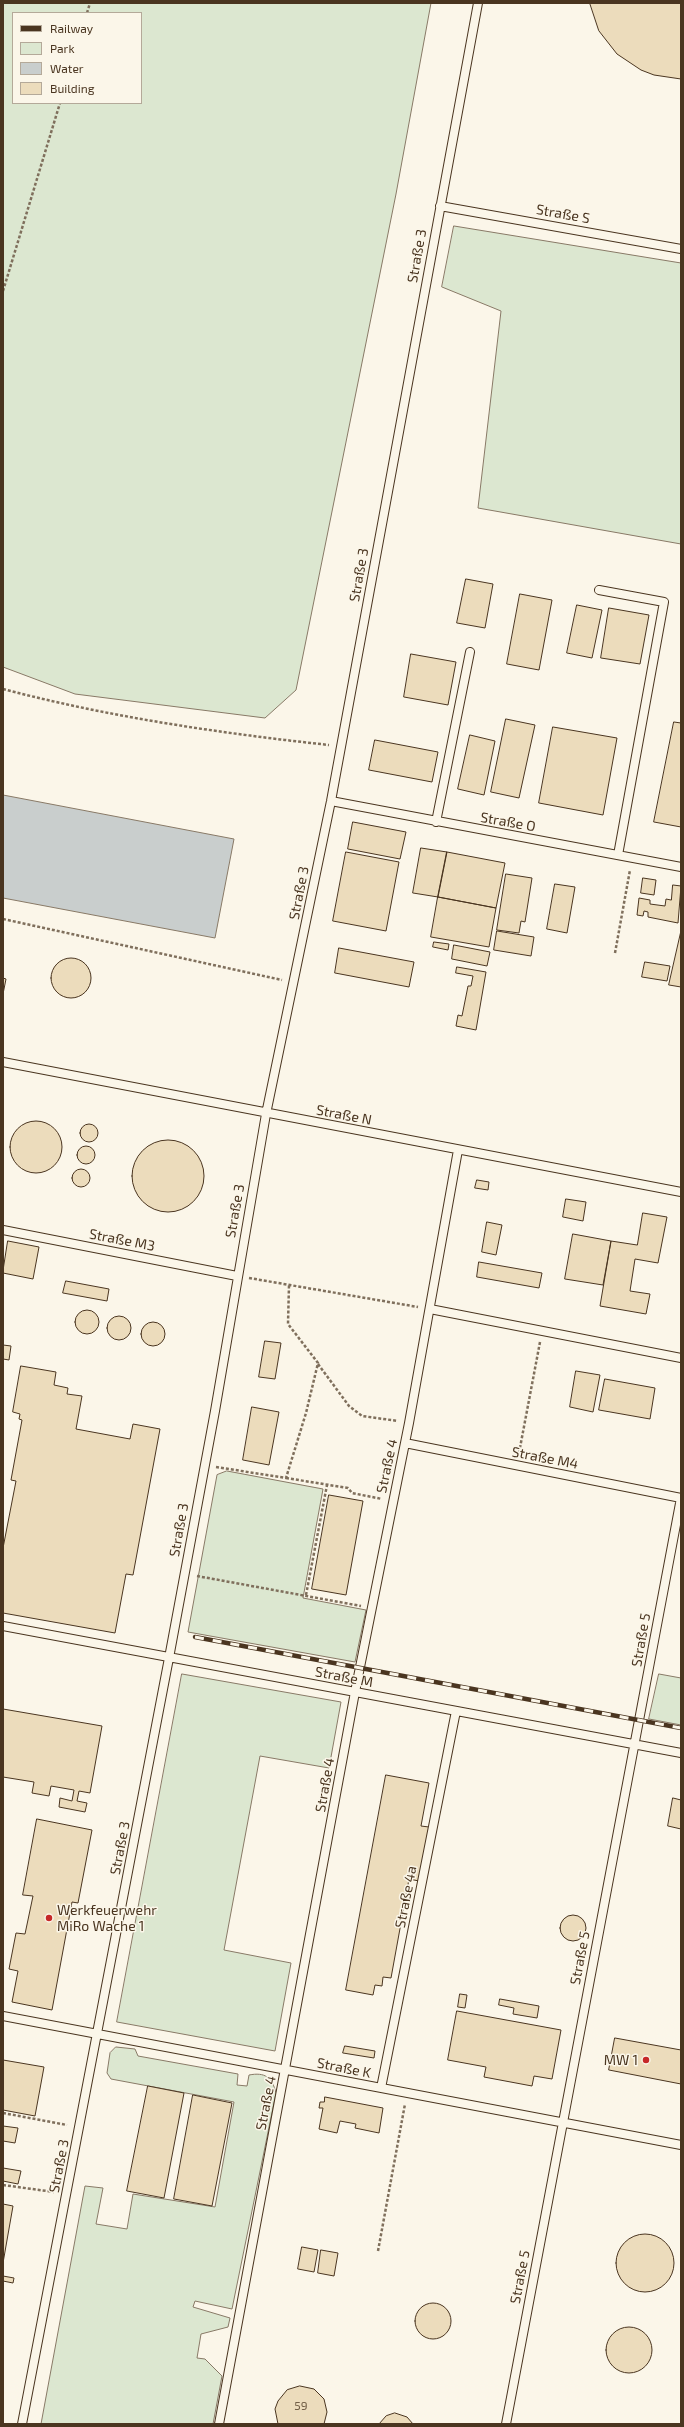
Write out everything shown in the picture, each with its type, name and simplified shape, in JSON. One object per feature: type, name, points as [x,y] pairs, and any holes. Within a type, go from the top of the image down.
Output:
[{"type":"lane","name":"Straße 3","points":[[22,2424],[98,2035],[185,1574],[266,1114],[331,801],[478,3]]},
{"type":"lane","name":"Straße S","points":[[440,206],[681,249]]},
{"type":"lane","points":[[599,590],[664,602],[618,855]]},
{"type":"lane","points":[[436,822],[470,652]]},
{"type":"lane","name":"Straße O","points":[[331,801],[681,867]]},
{"type":"lane","name":"Straße N","points":[[3,1062],[266,1114],[681,1192]]},
{"type":"lane","name":"Straße 4","points":[[219,2424],[355,1692],[409,1423],[458,1150]]},
{"type":"lane","name":"Straße M3","points":[[3,1230],[237,1276]]},
{"type":"lane","points":[[430,1309],[681,1358]]},
{"type":"lane","name":"Straße M4","points":[[405,1443],[681,1498]]},
{"type":"lane","name":"Straße 5","points":[[506,2424],[681,1498]]},
{"type":"lane","name":"Straße M","points":[[3,1626],[681,1753]]},
{"type":"lane","name":"Straße 4a","points":[[382,2088],[456,1712]]},
{"type":"lane","name":"Straße K","points":[[3,2016],[681,2145]]},
{"type":"path","points":[[3,291],[60,104]]},
{"type":"path","points":[[3,689],[71,707],[257,737],[341,746]]},
{"type":"path","points":[[615,953],[632,858]]},
{"type":"path","points":[[3,919],[294,983]]},
{"type":"path","points":[[237,1276],[430,1309]]},
{"type":"path","points":[[289,1285],[288,1324],[349,1406],[362,1416],[409,1423]]},
{"type":"path","points":[[516,1466],[543,1331]]},
{"type":"path","points":[[286,1478],[306,1413],[318,1364]]},
{"type":"path","points":[[205,1465],[348,1488],[352,1493],[393,1501]]},
{"type":"path","points":[[306,1595],[327,1485]]},
{"type":"path","points":[[185,1574],[372,1608]]},
{"type":"path","points":[[378,2251],[407,2093]]},
{"type":"path","points":[[3,2114],[80,2128]]},
{"type":"path","points":[[3,2185],[66,2194]]},
{"type":"green space","points":[[3,3],[431,3],[396,194],[296,690],[265,718],[75,694],[3,667]]},
{"type":"green space","points":[[454,226],[681,263],[681,544],[478,508],[501,311],[442,287]]},
{"type":"green space","points":[[227,1471],[323,1489],[303,1598],[366,1610],[355,1662],[188,1632],[217,1475]]},
{"type":"green space","points":[[182,1674],[341,1702],[329,1768],[260,1756],[224,1950],[291,1963],[275,2051],[117,2022]]},
{"type":"green space","points":[[659,1674],[681,1678],[681,1725],[649,1719]]},
{"type":"green space","points":[[116,2047],[135,2049],[138,2056],[238,2074],[237,2085],[247,2086],[249,2075],[264,2075],[270,2079],[276,2093],[232,2309],[195,2301],[193,2307],[230,2318],[228,2327],[201,2334],[197,2358],[205,2359],[222,2376],[213,2424],[41,2424],[85,2186],[103,2188],[96,2224],[127,2229],[133,2194],[215,2207],[234,2102],[111,2079],[107,2073],[110,2053]]},
{"type":"water","points":[[3,795],[234,839],[215,938],[3,898]]},
{"type":"building","points":[[590,3],[681,3],[681,79],[654,75],[641,70],[617,54],[599,31]]},
{"type":"building","points":[[466,579],[493,584],[485,628],[457,623]]},
{"type":"building","points":[[520,594],[552,600],[539,670],[507,664]]},
{"type":"building","points":[[577,605],[602,610],[592,658],[567,653]]},
{"type":"building","points":[[609,608],[649,615],[640,664],[601,658]]},
{"type":"building","points":[[411,654],[456,662],[448,705],[404,697]]},
{"type":"building","points":[[506,719],[535,725],[519,798],[491,792]]},
{"type":"building","points":[[674,722],[681,723],[681,827],[654,822]]},
{"type":"building","points":[[553,727],[617,738],[603,815],[539,803]]},
{"type":"building","points":[[470,735],[495,741],[484,795],[458,789]]},
{"type":"building","points":[[375,740],[438,752],[432,782],[369,770]]},
{"type":"building","points":[[353,822],[406,832],[400,859],[348,849]]},
{"type":"building","points":[[421,848],[447,852],[438,897],[413,893]]},
{"type":"building","points":[[346,852],[399,862],[386,931],[333,921]]},
{"type":"building","points":[[447,852],[505,863],[496,908],[438,897]]},
{"type":"building","points":[[506,874],[532,878],[525,922],[521,921],[519,933],[497,930]]},
{"type":"building","points":[[643,878],[656,880],[654,895],[641,893]]},
{"type":"building","points":[[555,884],[575,887],[567,933],[547,929]]},
{"type":"building","points":[[673,885],[681,886],[678,923],[648,917],[648,912],[644,911],[643,916],[637,915],[639,898],[650,900],[650,904],[665,906],[666,899],[671,900]]},
{"type":"building","points":[[438,897],[496,908],[489,947],[431,937]]},
{"type":"building","points":[[497,931],[534,937],[531,956],[494,950]]},
{"type":"building","points":[[681,931],[681,987],[669,985]]},
{"type":"building","points":[[434,942],[449,944],[448,950],[433,947]]},
{"type":"building","points":[[454,945],[490,952],[487,966],[452,959]]},
{"type":"building","points":[[339,948],[414,962],[409,987],[335,973]]},
{"type":"building","points":[[71,958],[79,960],[85,964],[89,970],[91,978],[89,986],[85,992],[79,996],[71,998],[63,996],[57,992],[53,986],[51,978],[53,970],[57,964],[63,960]]},
{"type":"building","points":[[645,962],[670,966],[667,981],[642,977]]},
{"type":"building","points":[[457,967],[486,972],[476,1030],[456,1026],[458,1015],[462,1016],[468,986],[471,986],[473,976],[456,973]]},
{"type":"building","points":[[3,978],[6,979],[3,994]]},
{"type":"building","points":[[36,1121],[46,1123],[54,1129],[60,1137],[62,1147],[60,1157],[54,1165],[46,1171],[36,1173],[26,1171],[18,1165],[12,1157],[10,1147],[12,1137],[18,1129],[26,1123]]},
{"type":"building","points":[[89,1124],[93,1125],[97,1129],[97,1137],[93,1141],[89,1142],[85,1141],[81,1137],[80,1133],[81,1129],[85,1125]]},
{"type":"building","points":[[161,1140],[175,1140],[194,1150],[204,1169],[204,1183],[194,1202],[175,1212],[161,1212],[142,1202],[132,1183],[132,1169],[142,1150]]},
{"type":"building","points":[[86,1146],[90,1147],[94,1151],[94,1159],[90,1163],[86,1164],[82,1163],[78,1159],[77,1155],[78,1151],[82,1147]]},
{"type":"building","points":[[81,1169],[85,1170],[89,1174],[89,1182],[85,1186],[81,1187],[77,1186],[73,1182],[72,1178],[73,1174],[77,1170]]},
{"type":"building","points":[[477,1180],[489,1182],[488,1190],[475,1188]]},
{"type":"building","points":[[566,1199],[586,1202],[583,1221],[563,1217]]},
{"type":"building","points":[[643,1213],[667,1217],[658,1263],[635,1259],[630,1291],[650,1294],[646,1314],[600,1306],[611,1241],[637,1245]]},
{"type":"building","points":[[487,1222],[502,1225],[496,1255],[482,1252]]},
{"type":"building","points":[[573,1234],[611,1241],[603,1285],[565,1279]]},
{"type":"building","points":[[8,1241],[39,1247],[33,1279],[3,1273]]},
{"type":"building","points":[[479,1262],[542,1273],[539,1288],[477,1277]]},
{"type":"building","points":[[66,1281],[109,1289],[107,1301],[63,1293]]},
{"type":"building","points":[[87,1310],[96,1313],[99,1322],[96,1331],[87,1334],[78,1331],[75,1322],[78,1313]]},
{"type":"building","points":[[119,1316],[128,1319],[131,1328],[128,1337],[119,1340],[110,1337],[107,1328],[110,1319]]},
{"type":"building","points":[[153,1322],[162,1325],[165,1334],[162,1343],[153,1346],[144,1343],[141,1334],[144,1325]]},
{"type":"building","points":[[265,1341],[281,1343],[275,1379],[259,1377]]},
{"type":"building","points":[[3,1345],[11,1346],[9,1360],[3,1359]]},
{"type":"building","points":[[21,1366],[56,1372],[54,1385],[68,1388],[67,1394],[82,1396],[76,1429],[130,1439],[133,1424],[160,1429],[133,1575],[126,1574],[115,1633],[3,1613],[3,1548],[16,1481],[11,1480],[22,1420],[19,1419],[20,1414],[13,1412]]},
{"type":"building","points":[[576,1371],[600,1375],[593,1412],[570,1407]]},
{"type":"building","points":[[605,1379],[655,1388],[650,1419],[599,1410]]},
{"type":"building","points":[[252,1407],[279,1412],[269,1465],[243,1460]]},
{"type":"building","points":[[329,1495],[363,1501],[346,1595],[312,1589]]},
{"type":"building","points":[[3,1709],[102,1726],[90,1793],[79,1791],[77,1801],[87,1803],[85,1812],[59,1807],[60,1798],[72,1801],[74,1790],[51,1786],[49,1796],[32,1793],[34,1782],[3,1777]]},
{"type":"building","points":[[386,1775],[429,1783],[421,1826],[429,1827],[419,1881],[409,1879],[391,1978],[383,1977],[382,1986],[375,1985],[373,1995],[346,1990]]},
{"type":"building","points":[[673,1798],[681,1800],[681,1829],[668,1826]]},
{"type":"building","name":"Werkfeuerwehr MiRo Wache 1","points":[[37,1819],[92,1830],[78,1903],[72,1902],[52,2010],[12,2002],[18,1971],[9,1969],[16,1933],[25,1934],[33,1896],[23,1895]]},
{"type":"building","points":[[573,1915],[582,1919],[586,1928],[582,1937],[573,1941],[564,1937],[560,1928],[564,1919]]},
{"type":"building","points":[[460,1994],[467,1995],[465,2008],[458,2007]]},
{"type":"building","points":[[500,1999],[539,2006],[537,2018],[513,2014],[514,2008],[499,2005]]},
{"type":"building","points":[[457,2011],[561,2030],[552,2079],[534,2076],[532,2086],[484,2077],[486,2067],[448,2060]]},
{"type":"building","name":"MW 1","points":[[615,2038],[681,2050],[681,2084],[609,2070]]},
{"type":"building","points":[[345,2046],[375,2051],[374,2058],[343,2053]]},
{"type":"building","points":[[3,2060],[44,2067],[35,2116],[3,2110]]},
{"type":"building","points":[[148,2086],[184,2093],[164,2198],[127,2191]]},
{"type":"building","points":[[193,2095],[232,2103],[212,2206],[174,2199]]},
{"type":"building","points":[[325,2097],[383,2108],[379,2133],[355,2128],[356,2124],[340,2121],[337,2133],[319,2129],[323,2108],[319,2108],[320,2102],[324,2102]]},
{"type":"building","points":[[3,2126],[18,2128],[15,2143],[3,2141]]},
{"type":"building","points":[[3,2168],[21,2171],[18,2184],[3,2181]]},
{"type":"building","points":[[3,2204],[13,2206],[3,2263]]},
{"type":"building","points":[[645,2234],[656,2236],[669,2247],[672,2252],[674,2263],[672,2274],[661,2287],[656,2290],[645,2292],[634,2290],[621,2279],[618,2274],[616,2263],[618,2252],[629,2239],[634,2236]]},
{"type":"building","points":[[302,2247],[318,2250],[314,2272],[298,2269]]},
{"type":"building","points":[[321,2250],[338,2253],[334,2276],[318,2273]]},
{"type":"building","points":[[3,2276],[14,2278],[13,2283],[3,2281]]},
{"type":"building","points":[[437,2303],[446,2308],[450,2314],[450,2328],[446,2334],[437,2339],[429,2339],[420,2334],[416,2328],[415,2317],[420,2308],[426,2304]]},
{"type":"building","points":[[624,2327],[634,2327],[642,2331],[648,2337],[652,2345],[652,2355],[648,2363],[642,2369],[634,2373],[624,2373],[616,2369],[610,2363],[606,2355],[606,2345],[610,2337],[616,2331]]},
{"type":"building","points":[[300,2386],[314,2389],[324,2399],[327,2412],[324,2424],[278,2424],[275,2409],[278,2401],[287,2390]]},
{"type":"building","points":[[395,2413],[407,2417],[413,2424],[379,2424],[386,2416]]},
{"type":"railway","points":[[195,1637],[681,1728]]},
{"type":"place","name":"Werkfeuerwehr MiRo Wache 1","points":[[49,1918]]},
{"type":"place","name":"MW 1","points":[[646,2060]]}]
